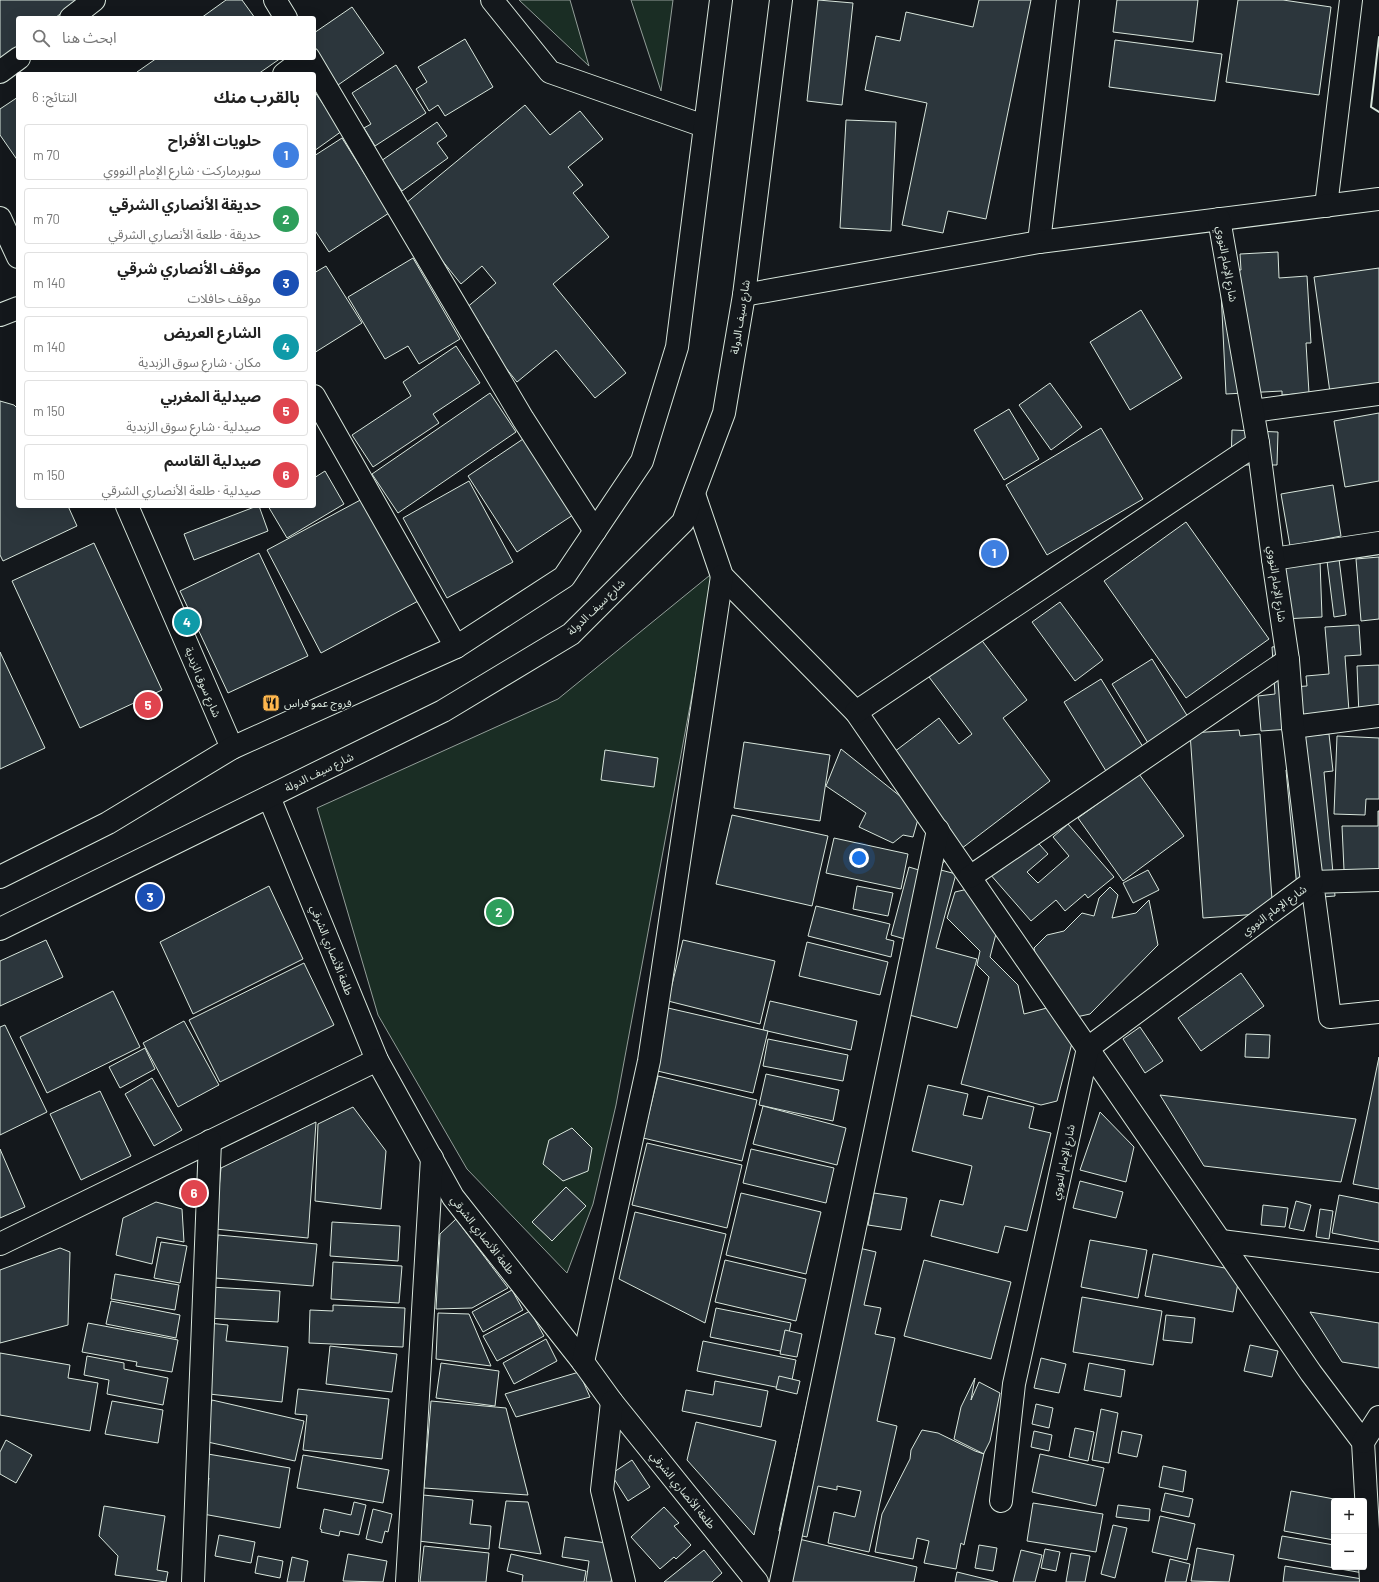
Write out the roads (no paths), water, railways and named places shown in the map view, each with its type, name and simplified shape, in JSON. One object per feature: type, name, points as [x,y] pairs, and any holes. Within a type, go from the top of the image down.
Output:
[{"type":"street","points":[[74,16],[94,0]]},
{"type":"street","points":[[275,0],[285,16]]},
{"type":"street","points":[[492,0],[550,72],[704,126]]},
{"type":"street","points":[[0,876],[108,823],[232,748],[456,647],[564,577],[642,461],[677,347],[704,126],[722,0]]},
{"type":"street","name":"شارع سيف الدولة","points":[[0,929],[443,711],[571,634],[683,522],[724,413],[744,295],[781,0]]},
{"type":"street","points":[[1039,242],[1068,0]]},
{"type":"street","points":[[1326,206],[1351,0]]},
{"type":"street","points":[[0,72],[16,60]]},
{"type":"street","points":[[287,72],[302,60]]},
{"type":"street","points":[[310,60],[523,419],[595,531]]},
{"type":"street","points":[[744,295],[1039,242],[1379,199]]},
{"type":"street","points":[[0,218],[16,252]]},
{"type":"street","name":"شارع الإمام النووي","points":[[1001,1501],[1014,1384],[1088,1048],[1312,882],[1293,727],[1288,660],[1258,443],[1219,220]]},
{"type":"street","points":[[0,315],[16,309]]},
{"type":"street","points":[[1253,411],[1379,394]]},
{"type":"street","points":[[316,400],[456,647]]},
{"type":"street","points":[[856,712],[1258,443]]},
{"type":"street","points":[[694,494],[722,576],[856,712],[1311,1373],[1363,1442],[1371,1582]]},
{"type":"street","name":"شارع سوق الزبدية","points":[[128,508],[232,748]]},
{"type":"street","points":[[1273,559],[1379,543]]},
{"type":"street","points":[[584,1362],[649,1061],[722,576]]},
{"type":"street","points":[[970,877],[1288,660]]},
{"type":"street","points":[[1293,727],[1379,716]]},
{"type":"street","name":"طلعة الأنصاري الشرقي","points":[[269,797],[377,1060],[453,1197],[584,1362],[612,1402],[757,1582]]},
{"type":"street","points":[[781,1582],[938,830]]},
{"type":"street","points":[[1379,880],[1312,882],[1330,1017],[1379,1012]]},
{"type":"street","points":[[0,1244],[377,1060]]},
{"type":"street","points":[[193,1582],[210,1141]]},
{"type":"street","points":[[407,1582],[432,1158]]},
{"type":"street","points":[[1221,1241],[1379,1261]]},
{"type":"street","points":[[612,1402],[602,1490],[624,1582]]},
{"type":"street","points":[[1363,1442],[1379,1417]]},
{"type":"place","name":"حلويات الأفراح","points":[[994,553]]},
{"type":"place","name":"الشارع العريض","points":[[187,622]]},
{"type":"place","name":"فروج عمو فراس","points":[[271,703]]},
{"type":"place","name":"صيدلية المغربي","points":[[148,705]]},
{"type":"place","name":"موقف الأنصاري شرقي","points":[[150,897]]},
{"type":"place","name":"حديقة الأنصاري الشرقي","points":[[499,912]]},
{"type":"place","name":"صيدلية القاسم","points":[[194,1193]]}]
